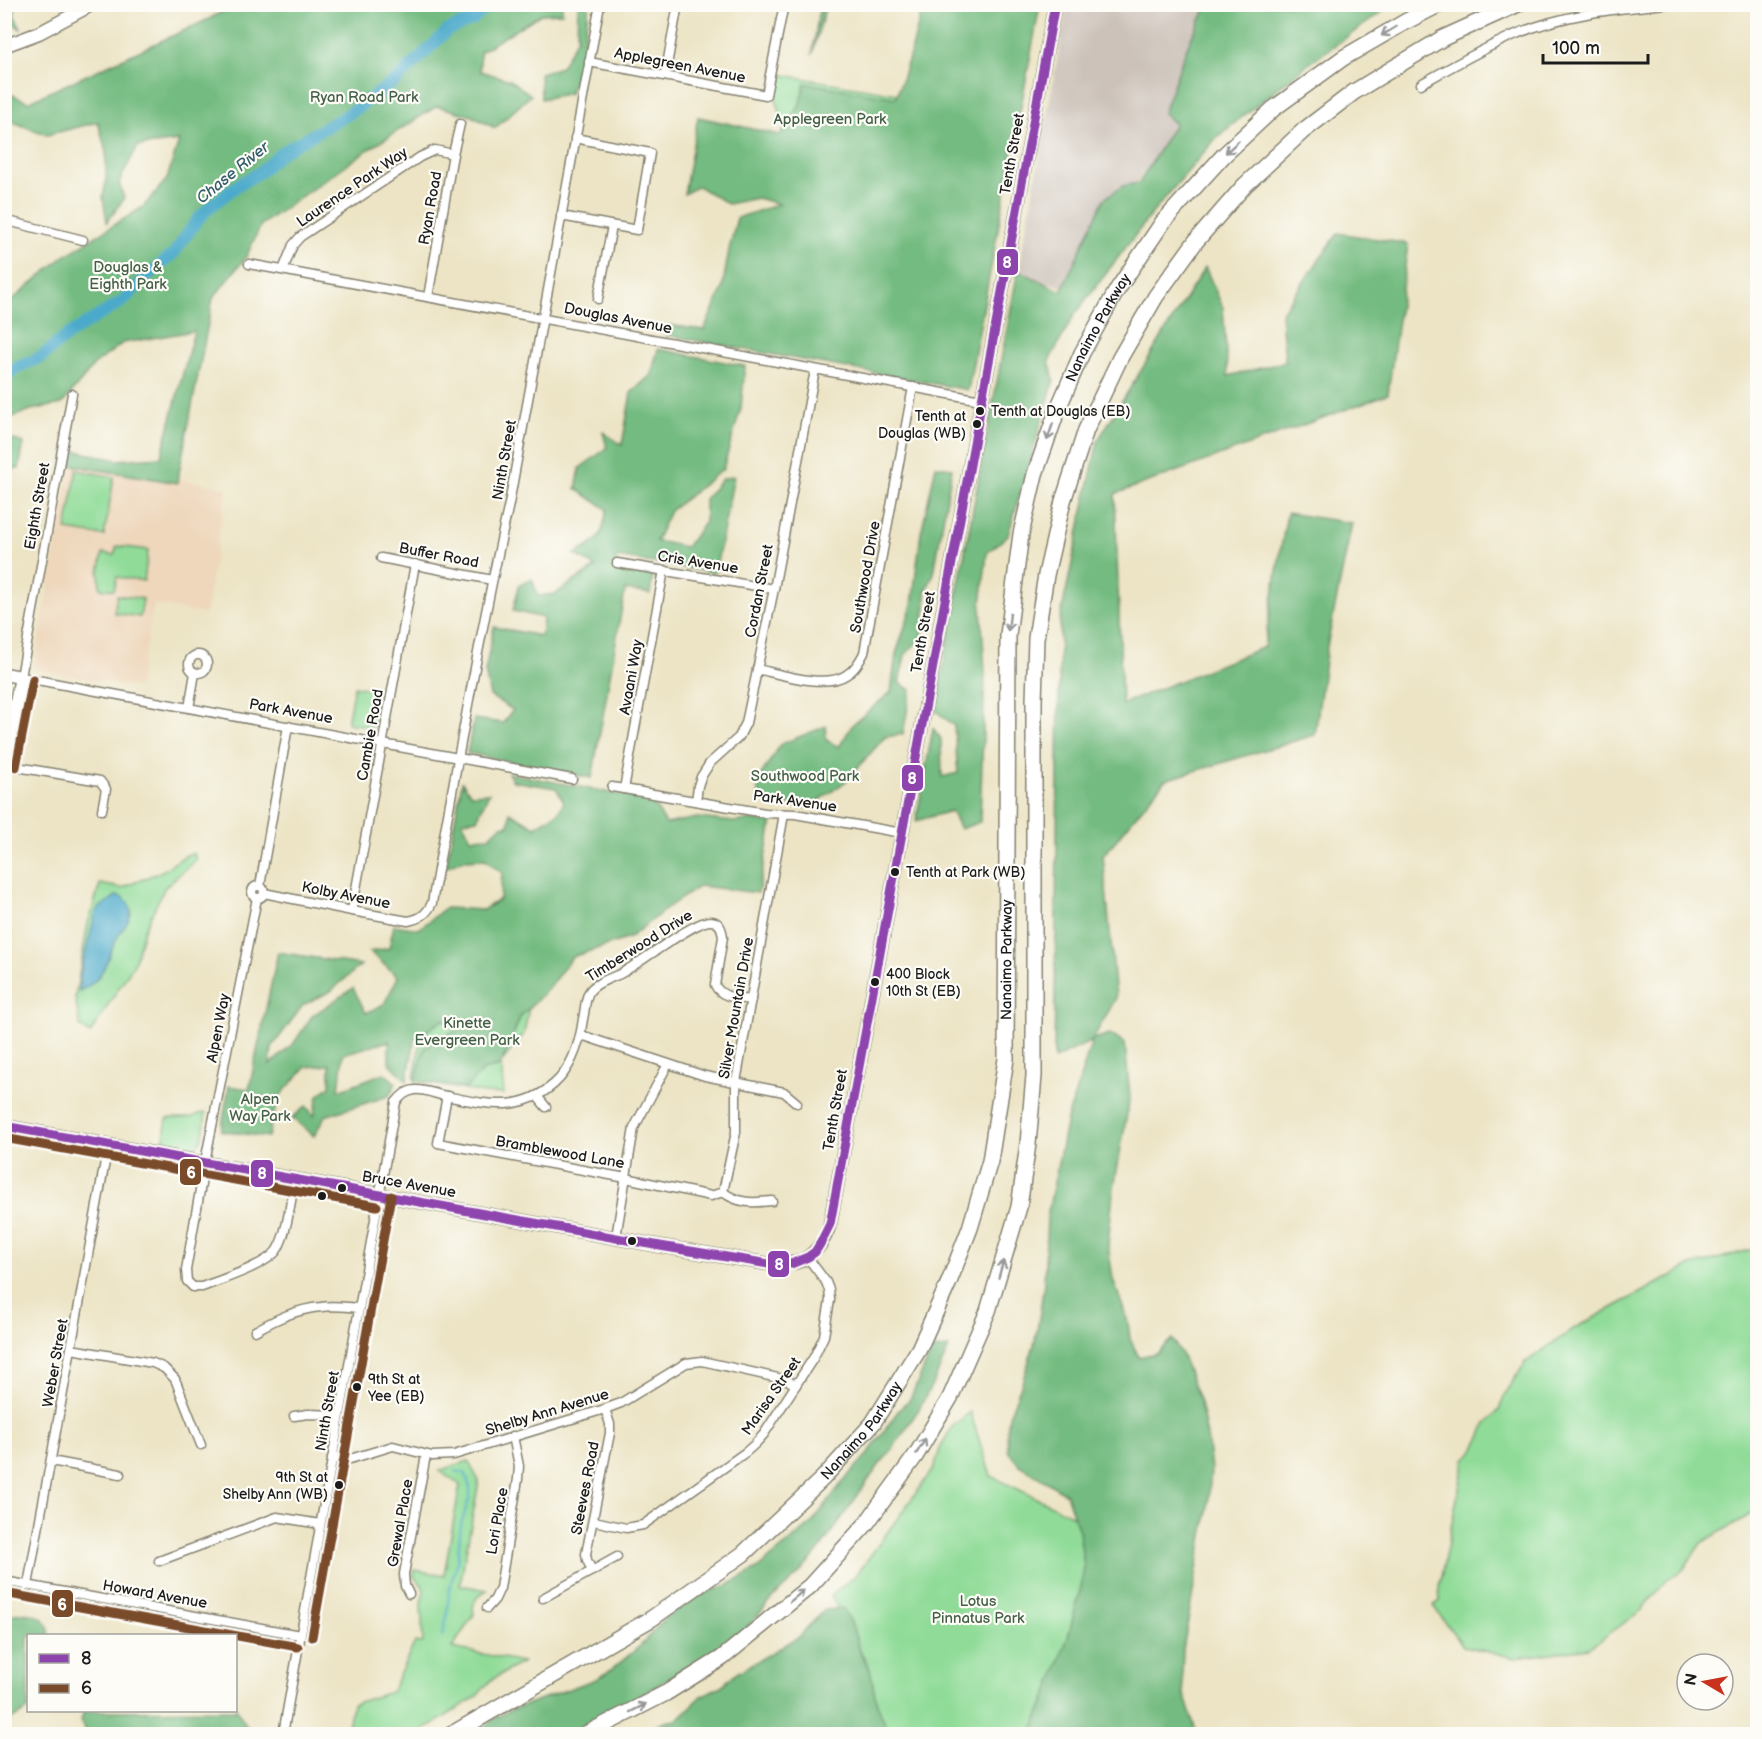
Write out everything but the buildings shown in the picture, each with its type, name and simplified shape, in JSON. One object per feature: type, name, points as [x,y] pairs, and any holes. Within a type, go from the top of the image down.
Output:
[{"type":"highway","name":"Nanaimo Parkway","points":[[452,1734],[651,1618],[744,1554],[823,1478],[873,1423],[919,1348],[950,1282],[970,1228],[990,1161],[1005,1071],[1008,635],[1021,534],[1035,474],[1057,411],[1082,353],[1117,290],[1163,222],[1224,154],[1273,109],[1343,58],[1405,21],[1440,4]]},
{"type":"highway","name":"Nanaimo Parkway","points":[[586,1734],[666,1693],[722,1658],[810,1586],[866,1524],[916,1455],[950,1398],[988,1311],[1019,1208],[1034,1077],[1036,638],[1046,575],[1063,501],[1086,430],[1120,358],[1156,296],[1196,241],[1244,186],[1303,131],[1354,92],[1443,38],[1518,4]]},
{"type":"street","points":[[4,45],[39,33],[93,4]]},
{"type":"street","name":"Ninth Street","points":[[423,916],[432,903],[492,580],[509,504],[600,4]]},
{"type":"street","points":[[665,76],[678,4]]},
{"type":"street","name":"Applegreen Avenue","points":[[589,62],[766,95],[784,4]]},
{"type":"street","name":"Tenth Street","points":[[808,1258],[820,1246],[830,1224],[1054,4]]},
{"type":"street","points":[[1421,84],[1476,53],[1516,34],[1563,19],[1611,9],[1667,4]]},
{"type":"street","name":"Ryan Road","points":[[428,297],[460,124]]},
{"type":"street","points":[[561,216],[637,230],[650,153],[575,138]]},
{"type":"street","name":"Laurence Park Way","points":[[283,270],[293,245],[300,237],[420,157],[435,150],[453,154]]},
{"type":"street","points":[[4,220],[83,240]]},
{"type":"street","points":[[598,299],[612,226]]},
{"type":"street","name":"Douglas Avenue","points":[[249,264],[981,400]]},
{"type":"street","name":"Cordan Street","points":[[696,801],[701,777],[710,763],[739,737],[746,723],[815,370]]},
{"type":"street","name":"Southwood Drive","points":[[757,669],[817,681],[831,680],[846,676],[857,665],[864,653],[913,387]]},
{"type":"street","name":"Eighth Street","points":[[4,765],[72,394]]},
{"type":"street","name":"Buffer Road","points":[[381,558],[492,580]]},
{"type":"street","name":"Cris Avenue","points":[[617,562],[774,589]]},
{"type":"street","name":"Cambie Road","points":[[352,911],[415,564]]},
{"type":"street","name":"Avaani Way","points":[[624,789],[664,570]]},
{"type":"street","points":[[189,708],[195,673]]},
{"type":"street","name":"Park Avenue","points":[[4,674],[572,779]]},
{"type":"street","name":"Alpen Way","points":[[288,726],[260,893],[205,1162],[186,1270],[187,1281],[193,1287],[202,1287],[267,1260],[276,1252],[282,1240],[295,1179]]},
{"type":"street","points":[[4,765],[100,781],[106,789],[102,810]]},
{"type":"street","name":"Park Avenue","points":[[612,787],[765,813],[795,814],[902,833]]},
{"type":"street","name":"Silver Mountain Drive","points":[[723,1192],[736,1132],[736,1082],[784,814]]},
{"type":"street","name":"Kolby Avenue","points":[[260,893],[408,921],[423,916]]},
{"type":"street","name":"Timberwood Drive","points":[[403,1094],[416,1089],[494,1105],[517,1103],[537,1096],[556,1082],[571,1060],[581,1035],[588,994],[593,988],[630,968],[703,922],[716,922],[722,930],[715,985],[717,989],[726,996],[751,1000]]},
{"type":"street","points":[[581,1035],[705,1076],[784,1092],[797,1103]]},
{"type":"street","points":[[616,1237],[634,1128],[668,1064]]},
{"type":"street","name":"Ninth Street","points":[[283,1734],[396,1102],[403,1094]]},
{"type":"street","name":"Bramblewood Lane","points":[[447,1096],[438,1143],[711,1196],[723,1192]]},
{"type":"street","points":[[537,1096],[546,1107]]},
{"type":"street","name":"Bruce Avenue","points":[[4,1126],[768,1264],[795,1264],[808,1258]]},
{"type":"street","name":"Weber Street","points":[[28,1585],[108,1145]]},
{"type":"street","points":[[723,1192],[734,1200],[753,1203],[772,1201]]},
{"type":"street","name":"Marisa Street","points":[[594,1521],[635,1528],[653,1519],[755,1444],[764,1434],[814,1357],[824,1336],[830,1300],[829,1290],[826,1282],[808,1258]]},
{"type":"street","points":[[255,1331],[299,1311],[322,1306],[359,1308]]},
{"type":"street","points":[[71,1349],[153,1363],[164,1368],[175,1379],[201,1445]]},
{"type":"street","name":"Shelby Ann Avenue","points":[[332,1458],[350,1459],[393,1446],[438,1457],[454,1455],[606,1409],[621,1403],[686,1363],[694,1361],[787,1380],[796,1385]]},
{"type":"street","name":"Steeves Road","points":[[592,1571],[586,1554],[610,1433],[606,1409]]},
{"type":"street","points":[[294,1416],[339,1415]]},
{"type":"street","name":"Lori Place","points":[[487,1608],[495,1599],[500,1588],[518,1479],[519,1466],[513,1436]]},
{"type":"street","name":"Grewal Place","points":[[409,1594],[405,1586],[404,1574],[426,1455]]},
{"type":"street","points":[[51,1461],[120,1474]]},
{"type":"street","points":[[159,1561],[277,1516],[320,1524]]},
{"type":"street","points":[[543,1598],[617,1557]]},
{"type":"street","name":"Howard Avenue","points":[[4,1581],[300,1635]]},
{"type":"shaded area","points":[[1067,5],[1204,5],[1219,14],[1166,118],[1178,123],[1062,287],[1018,273]]},
{"type":"shaded area","points":[[71,459],[227,488],[205,614],[154,604],[138,688],[34,669]]},
{"type":"green space","points":[[5,4],[16,5],[14,14],[21,29],[5,18]]},
{"type":"green space","points":[[234,5],[562,5],[562,13],[541,14],[480,52],[480,71],[510,80],[531,95],[495,128],[472,116],[437,106],[369,149],[261,225],[246,257],[213,298],[177,483],[71,465],[72,450],[117,460],[161,457],[194,331],[123,343],[94,365],[62,404],[31,410],[7,419],[5,422],[4,307],[63,257],[143,207],[167,179],[179,141],[138,146],[119,182],[124,199],[107,222],[103,198],[106,181],[106,152],[98,122],[47,135],[5,119],[4,84],[8,93],[28,102],[209,19]]},
{"type":"green space","points":[[578,5],[589,5],[582,54],[570,93],[541,99],[540,73],[561,67],[577,38]]},
{"type":"green space","points":[[820,5],[826,5],[812,55]]},
{"type":"green space","name":"Applegreen Park","points":[[923,5],[940,5],[922,98],[788,138],[775,96],[778,74],[897,94],[907,87]]},
{"type":"green space","points":[[923,5],[1040,5],[968,390],[666,335],[668,325],[704,330],[722,290],[737,218],[779,204],[757,198],[728,204],[698,186],[684,194],[698,117],[780,135],[799,107],[805,83],[896,98]]},
{"type":"green space","points":[[1205,5],[1384,5],[1381,13],[1311,62],[1217,137],[1149,217],[1075,314],[1049,361],[1054,380],[1008,535],[987,553],[981,605],[985,673],[980,822],[960,829],[951,811],[916,821],[933,728],[941,739],[942,777],[958,773],[954,726],[935,710],[1018,270],[1061,291],[1104,199],[1123,186],[1139,183],[1175,124],[1163,113],[1187,47],[1207,6]]},
{"type":"green space","points":[[1338,233],[1408,244],[1388,394],[1115,494],[1122,704],[1264,647],[1287,513],[1352,523],[1327,646],[1315,735],[1165,780],[1103,856],[1116,998],[1093,1039],[1110,1034],[1125,1043],[1130,1097],[1113,1193],[1108,1245],[1113,1279],[1128,1322],[1130,1339],[1139,1357],[1157,1353],[1172,1339],[1181,1353],[1200,1402],[1211,1469],[1208,1507],[1183,1649],[1184,1694],[1197,1734],[1031,1734],[1068,1637],[1084,1566],[1079,1531],[1066,1494],[1019,1465],[1008,1451],[1007,1433],[1009,1416],[1022,1383],[1038,1325],[1044,1283],[1047,1217],[1067,1119],[1092,1041],[1054,1059],[1060,620],[1098,440],[1205,267],[1223,308],[1228,376],[1285,362],[1281,314]]},
{"type":"green space","points":[[658,349],[745,366],[741,408],[723,469],[670,511],[656,541],[686,547],[705,522],[705,499],[722,479],[734,476],[715,573],[617,557],[613,569],[653,576],[650,594],[625,590],[592,778],[467,753],[474,719],[503,723],[513,710],[490,696],[485,671],[494,627],[541,636],[543,618],[513,611],[519,585],[532,579],[538,596],[555,594],[596,567],[575,554],[591,545],[599,537],[607,509],[576,489],[580,468],[607,448],[603,432],[622,445],[631,393],[651,375]]},
{"type":"green space","points":[[11,439],[24,443],[19,469],[5,468],[5,442]]},
{"type":"green space","name":"Southwood Park","points":[[936,466],[952,468],[934,573],[926,591],[922,637],[905,655],[899,683],[911,690],[903,734],[885,737],[845,782],[809,808],[759,799],[757,781],[781,744],[826,726],[826,740],[839,747],[853,724],[891,692],[896,654],[912,605],[921,533]]},
{"type":"green space","points":[[77,470],[114,477],[104,536],[66,530]]},
{"type":"green space","points":[[117,546],[148,550],[144,581],[117,577],[114,590],[100,588],[99,572],[103,553],[114,555]]},
{"type":"green space","points":[[117,595],[143,599],[140,617],[114,613]]},
{"type":"green space","points":[[354,686],[383,691],[375,726],[347,723]]},
{"type":"green space","points":[[508,773],[652,801],[666,824],[697,818],[772,823],[758,893],[700,886],[629,938],[572,957],[547,990],[521,1016],[500,1066],[484,1070],[465,1089],[415,1081],[425,1047],[465,1025],[443,1020],[415,1039],[407,1081],[389,1062],[389,1041],[343,1054],[339,1090],[384,1073],[396,1083],[389,1096],[325,1116],[314,1136],[292,1118],[306,1106],[314,1116],[318,1096],[330,1086],[330,1065],[306,1067],[278,1098],[268,1137],[221,1131],[229,1086],[249,1089],[278,952],[361,965],[331,991],[303,1005],[272,1047],[270,1065],[294,1043],[312,1016],[353,988],[366,1013],[384,1004],[398,977],[370,952],[389,948],[394,925],[419,929],[445,908],[483,910],[500,899],[502,873],[485,859],[462,860],[446,867],[462,782],[471,794],[489,793],[477,819],[462,821],[471,838],[489,837],[501,826],[509,825],[510,812],[535,827],[558,813],[564,802],[556,788],[513,781]]},
{"type":"green space","points":[[194,853],[196,860],[165,887],[144,930],[134,964],[90,1034],[80,1026],[75,997],[88,923],[100,884],[122,888],[162,871],[186,855]]},
{"type":"green space","name":"Kinette Evergreen Park","points":[[431,978],[531,996],[524,1034],[501,1063],[504,1094],[483,1093],[418,1081],[414,1078]]},
{"type":"green space","name":"Alpen Way Park","points":[[206,1113],[202,1138],[198,1146],[194,1148],[163,1142],[167,1119],[189,1118]]},
{"type":"green space","points":[[1757,1248],[1757,1511],[1701,1543],[1683,1570],[1667,1580],[1642,1610],[1589,1648],[1515,1658],[1463,1646],[1433,1606],[1440,1601],[1439,1587],[1465,1459],[1474,1451],[1486,1424],[1499,1410],[1506,1391],[1526,1362],[1575,1328],[1688,1267]]},
{"type":"green space","points":[[949,1348],[919,1409],[820,1549],[739,1637],[586,1726],[565,1734],[481,1734],[493,1719],[509,1711],[596,1679],[611,1670],[640,1646],[665,1618],[694,1599],[728,1585],[757,1569],[785,1546],[812,1523],[844,1480],[868,1454],[898,1411],[910,1399],[932,1350]]},
{"type":"green space","name":"Lotus Pinnatus Park","points":[[970,1412],[991,1476],[1088,1523],[1106,1621],[1049,1734],[872,1734],[870,1669],[831,1596],[857,1574],[934,1468],[941,1446],[952,1427]]},
{"type":"green space","points":[[468,1461],[479,1481],[460,1585],[487,1590],[476,1600],[473,1606],[474,1614],[452,1648],[523,1662],[491,1680],[476,1697],[418,1734],[352,1734],[348,1728],[352,1704],[391,1692],[415,1642],[423,1643],[421,1603],[424,1591],[422,1585],[414,1577],[414,1570],[444,1575],[460,1485],[439,1471]]},
{"type":"green space","points":[[843,1608],[851,1622],[861,1654],[870,1669],[876,1701],[889,1734],[639,1734],[658,1724],[677,1720],[703,1695],[799,1637],[825,1610]]},
{"type":"green space","points":[[5,1609],[8,1616],[18,1613],[36,1615],[45,1621],[49,1634],[27,1634],[27,1711],[5,1723]]},
{"type":"green space","points":[[237,1710],[247,1727],[264,1734],[87,1734],[81,1720],[84,1712],[237,1712]]},
{"type":"water","points":[[116,896],[123,897],[128,902],[131,909],[130,916],[100,975],[79,991],[80,974],[96,911]]},
{"type":"waterway","name":"Chase River","points":[[4,378],[18,367],[41,357],[69,334],[123,301],[174,253],[197,220],[210,207],[238,185],[260,172],[282,152],[347,115],[398,79],[448,30],[472,20],[490,4]]},
{"type":"waterway","points":[[442,1636],[447,1617],[449,1590],[457,1564],[461,1524],[470,1496],[465,1473],[455,1471]]},
{"type":"transit line","name":"8","points":[[4,1126],[769,1264],[791,1264],[815,1252],[830,1224],[1055,4]]},
{"type":"transit line","name":"6","points":[[16,767],[33,679]]},
{"type":"transit line","name":"6","points":[[4,1138],[377,1206]]},
{"type":"transit line","name":"6","points":[[312,1637],[391,1196]]},
{"type":"transit line","name":"6","points":[[4,1593],[227,1634]]},
{"type":"transit line","name":"6","points":[[237,1636],[298,1647]]},
{"type":"place","name":"Tenth at Douglas (EB)","points":[[980,411]]},
{"type":"place","name":"Tenth at Douglas (WB)","points":[[977,424]]},
{"type":"place","name":"Tenth at Park (WB)","points":[[895,872]]},
{"type":"place","name":"400 Block 10th St (EB)","points":[[875,982]]},
{"type":"place","name":"9th St at Yee (EB)","points":[[357,1387]]},
{"type":"place","name":"9th St at Shelby Ann (WB)","points":[[339,1485]]},
{"type":"park label","name":"Ryan Road Park","points":[[364,97]]},
{"type":"park label","name":"Douglas & Eighth Park","points":[[128,276]]}]
